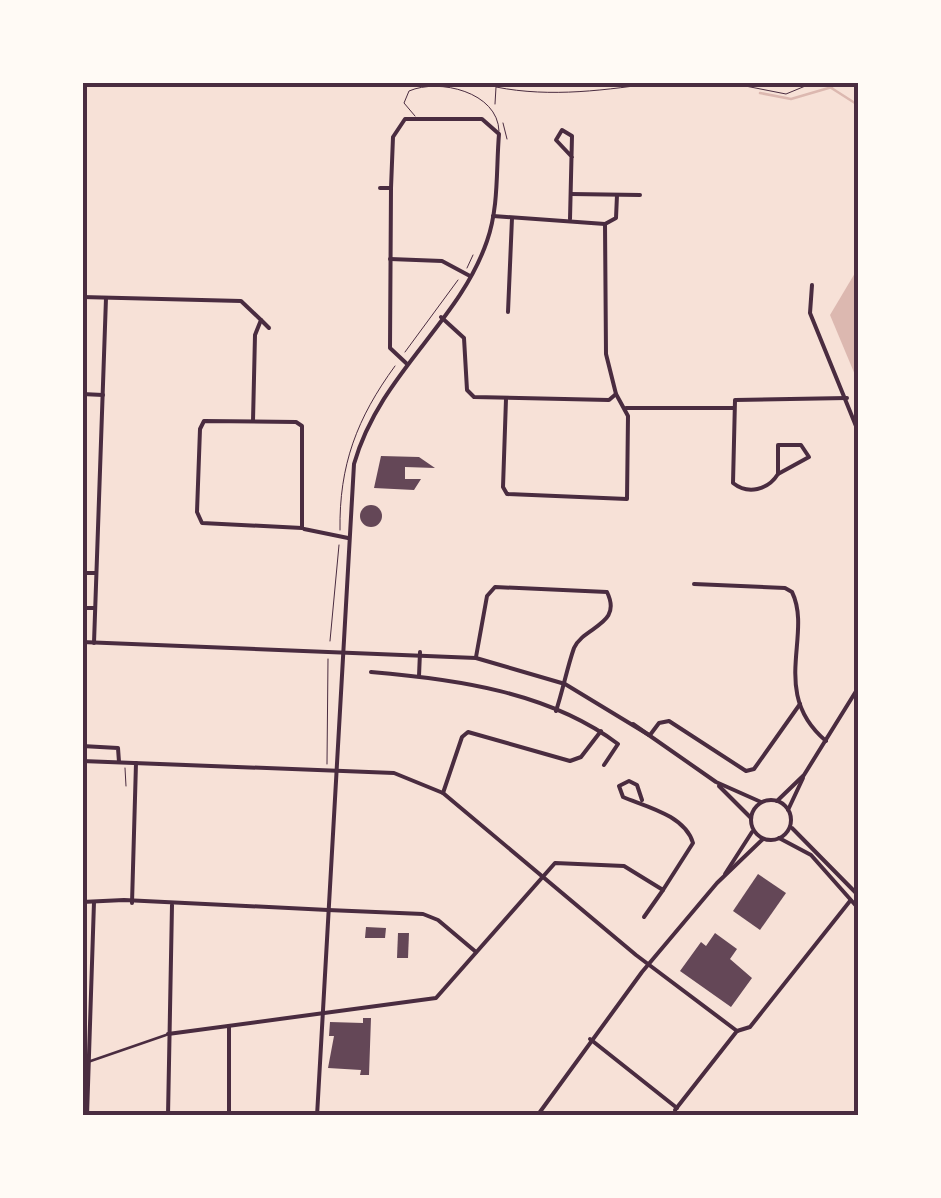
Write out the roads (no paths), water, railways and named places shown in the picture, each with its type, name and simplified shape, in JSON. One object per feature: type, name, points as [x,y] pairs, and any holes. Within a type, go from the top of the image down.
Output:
[{"type":"street","points":[[317,1116],[351,481],[374,409],[470,276],[493,216],[499,134],[482,118],[415,116],[404,119],[394,131],[390,348],[406,363]]},
{"type":"street","points":[[570,219],[572,157],[572,136],[562,130],[556,140],[572,157]]},
{"type":"street","points":[[380,188],[392,188]]},
{"type":"street","points":[[571,194],[640,195]]},
{"type":"street","points":[[493,216],[605,224],[616,218],[617,195]]},
{"type":"street","points":[[508,312],[512,218]]},
{"type":"street","points":[[506,399],[503,487],[511,496],[627,499],[626,408],[616,394],[606,354],[605,224]]},
{"type":"street","points":[[390,259],[442,261],[470,276]]},
{"type":"street","points":[[812,285],[810,313],[858,430]]},
{"type":"street","points":[[82,297],[241,301],[268,328]]},
{"type":"street","points":[[94,642],[106,298]]},
{"type":"street","points":[[253,421],[255,335],[260,317]]},
{"type":"street","points":[[441,317],[464,338],[466,390],[474,398],[609,400],[616,394]]},
{"type":"street","points":[[82,394],[103,395]]},
{"type":"street","points":[[778,474],[778,445],[800,445],[809,457],[761,488],[742,489],[733,484],[733,408],[740,400],[847,398]]},
{"type":"street","points":[[626,408],[733,408]]},
{"type":"street","points":[[302,528],[305,430],[296,422],[204,421],[200,429],[199,518],[212,526],[302,528],[348,538]]},
{"type":"street","points":[[82,572],[96,573]]},
{"type":"street","points":[[694,584],[785,588],[792,592],[794,678],[800,703],[826,741]]},
{"type":"street","points":[[476,658],[487,596],[500,586],[607,592],[611,604],[608,616],[575,646],[556,711]]},
{"type":"street","points":[[82,608],[95,608]]},
{"type":"street","points":[[82,642],[420,652],[476,658],[565,684],[650,735],[716,782],[751,818],[753,829],[763,838],[779,838],[810,855],[858,908]]},
{"type":"street","points":[[419,676],[420,652]]},
{"type":"street","points":[[371,672],[472,684],[556,711],[600,731],[618,744],[604,765]]},
{"type":"street","points":[[858,688],[804,774],[788,810],[790,826],[858,895]]},
{"type":"street","points":[[650,735],[659,723],[669,721],[746,771],[754,769],[800,703]]},
{"type":"street","points":[[442,793],[462,737],[468,732],[570,761],[581,757],[600,731]]},
{"type":"street","points":[[119,762],[118,748],[84,746],[84,761],[394,772],[442,793],[648,965],[737,1031]]},
{"type":"street","points":[[131,903],[136,763]]},
{"type":"street","points":[[716,782],[761,802],[777,800],[804,774]]},
{"type":"street","points":[[642,800],[637,786],[630,781],[619,786],[622,797],[642,800],[682,827],[693,843],[644,917]]},
{"type":"street","points":[[777,800],[788,810]]},
{"type":"street","points":[[751,818],[761,802]]},
{"type":"street","points":[[779,838],[790,826]]},
{"type":"street","points":[[722,878],[753,829]]},
{"type":"street","points":[[536,1116],[648,965],[722,878],[763,838]]},
{"type":"street","points":[[86,1063],[168,1034],[436,998],[556,863],[624,866],[663,890]]},
{"type":"street","points":[[590,1039],[676,1109],[737,1031],[750,1027],[851,899]]},
{"type":"street","points":[[82,902],[423,914],[444,924],[477,952]]},
{"type":"street","points":[[87,1116],[94,902]]},
{"type":"street","points":[[168,1116],[172,906]]},
{"type":"street","points":[[229,1026],[229,1116]]},
{"type":"lane","points":[[415,116],[404,103],[409,91],[456,88],[490,110],[498,120],[499,134]]},
{"type":"waterway","points":[[771,82],[799,82]]},
{"type":"waterway","points":[[822,82],[858,105]]},
{"type":"waterway","points":[[856,100],[858,82]]},
{"type":"waterway","points":[[760,93],[791,99],[832,87]]}]
